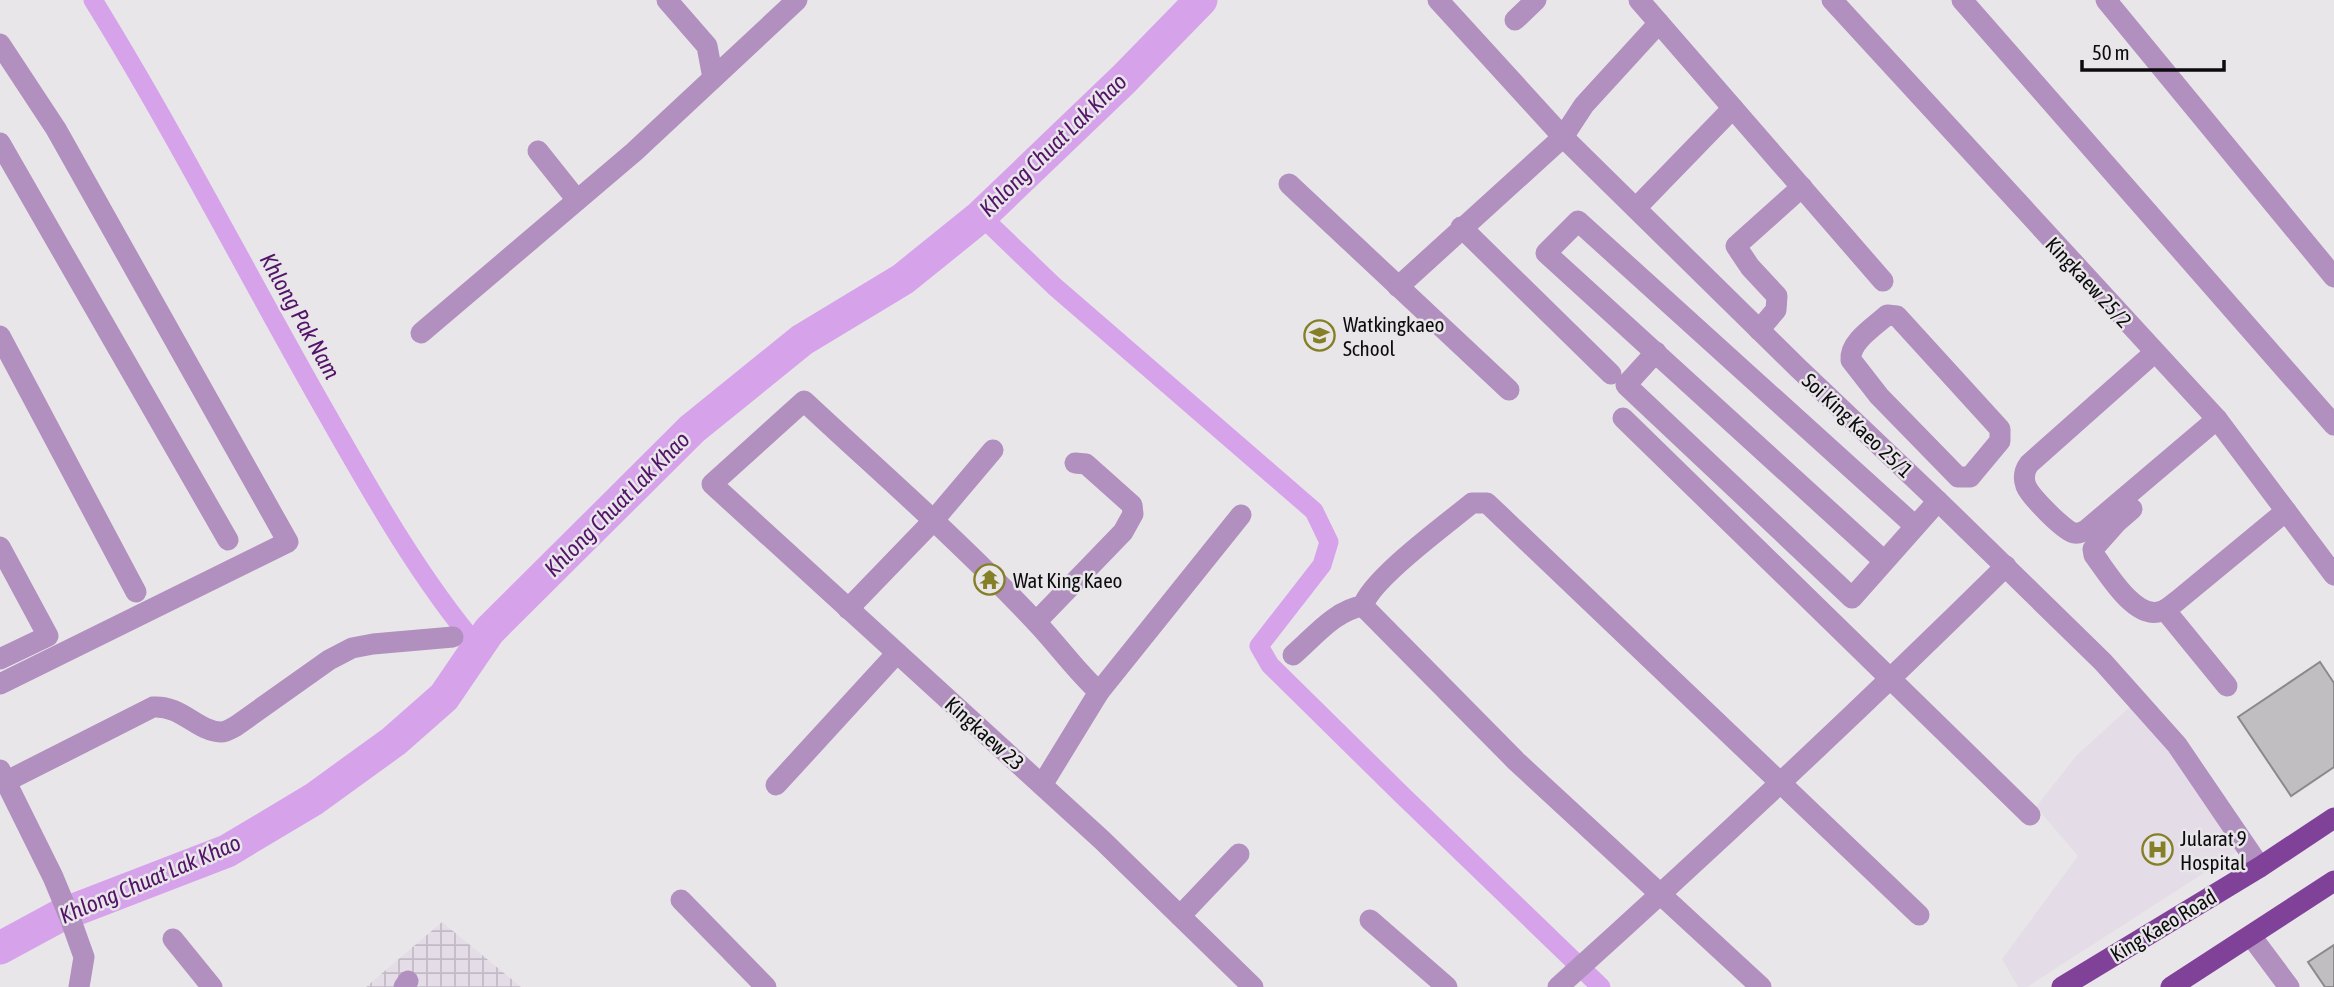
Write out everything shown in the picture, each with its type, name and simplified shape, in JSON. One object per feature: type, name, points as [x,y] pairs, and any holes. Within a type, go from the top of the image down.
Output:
[{"type":"main road","name":"King Kaeo Road","points":[[2062,987],[2260,867],[2334,817]]},
{"type":"main road","points":[[2171,987],[2334,881]]},
{"type":"street","points":[[667,0],[706,46],[713,78]]},
{"type":"street","points":[[421,332],[634,152],[797,0]]},
{"type":"street","name":"Soi King Kaeo 25/1","points":[[1438,0],[1563,137],[2103,662],[2177,745],[2260,867]]},
{"type":"street","points":[[1515,20],[1536,0]]},
{"type":"street","points":[[1639,0],[1883,281]]},
{"type":"street","name":"Kingkaew 25/2","points":[[1832,0],[2221,425],[2334,575]]},
{"type":"street","points":[[1962,0],[2334,425]]},
{"type":"street","points":[[2106,0],[2334,277]]},
{"type":"street","points":[[1398,287],[1563,137],[1584,105],[1659,23]]},
{"type":"street","points":[[0,44],[56,130],[288,542],[0,684]]},
{"type":"street","points":[[1636,208],[1733,108]]},
{"type":"street","points":[[0,143],[228,540]]},
{"type":"street","points":[[538,151],[577,200]]},
{"type":"street","points":[[1289,184],[1509,390]]},
{"type":"street","points":[[1759,330],[1776,310],[1777,296],[1750,267],[1736,246],[1802,187]]},
{"type":"street","points":[[1884,561],[1546,253],[1578,221],[1915,526]]},
{"type":"street","points":[[1461,227],[1611,374]]},
{"type":"street","points":[[1887,314],[1897,316],[1994,422],[2000,429],[2000,441],[1970,477],[1958,477],[1879,396],[1851,360],[1850,353],[1887,314]]},
{"type":"street","points":[[0,336],[136,592]]},
{"type":"street","points":[[1656,352],[1626,385],[1852,598],[1938,501]]},
{"type":"street","points":[[2154,353],[2029,464],[2024,480],[2030,494],[2068,530],[2077,533],[2085,531],[2221,425]]},
{"type":"street","points":[[1856,423],[1879,396]]},
{"type":"street","name":"Kingkaew 23","points":[[933,521],[804,401],[712,484],[1042,785],[1253,987]]},
{"type":"street","points":[[1623,418],[2029,815]]},
{"type":"street","points":[[2221,425],[2117,522],[2093,547],[2094,555],[2130,601],[2155,613],[2165,610],[2287,511]]},
{"type":"street","points":[[848,609],[933,521],[993,450]]},
{"type":"street","points":[[1036,622],[1123,533],[1133,514],[1132,505],[1086,464],[1075,463]]},
{"type":"street","points":[[1363,606],[1365,599],[1383,578],[1472,503],[1487,503],[1919,915]]},
{"type":"street","points":[[1042,785],[1098,692],[1241,515]]},
{"type":"street","points":[[933,521],[1036,622],[1074,669],[1098,692]]},
{"type":"street","points":[[0,547],[48,636],[0,659]]},
{"type":"street","points":[[1560,985],[1660,896],[1892,679],[2006,566]]},
{"type":"street","points":[[1293,655],[1339,614],[1363,606]]},
{"type":"street","points":[[1363,606],[1516,761],[1760,987]]},
{"type":"street","points":[[2165,610],[2227,687]]},
{"type":"street","points":[[79,987],[84,957],[53,877],[3,775],[153,707],[166,706],[206,728],[222,732],[236,726],[329,660],[352,648],[453,637]]},
{"type":"street","points":[[776,785],[897,653]]},
{"type":"street","points":[[1180,916],[1238,854]]},
{"type":"street","points":[[681,900],[766,987]]},
{"type":"street","points":[[1370,920],[1447,987]]},
{"type":"street","points":[[2250,936],[2289,987]]},
{"type":"street","points":[[173,939],[212,987]]},
{"type":"shaded area","name":"Jularat 9 Hospital","points":[[2133,704],[2249,844],[2027,987],[2018,987],[2002,959],[2078,856],[2036,807],[2076,756]]},
{"type":"shaded area","points":[[442,922],[521,987],[366,987]]},
{"type":"building","points":[[2320,662],[2334,683],[2334,767],[2291,796],[2238,717]]},
{"type":"building","points":[[2334,945],[2334,987],[2325,987],[2308,962]]},
{"type":"waterway","name":"Khlong Pak Nam","points":[[93,0],[154,103],[380,505],[416,564],[478,647]]},
{"type":"waterway","name":"Khlong Chuat Lak Khao","points":[[0,948],[61,915],[227,851],[314,799],[394,741],[444,697],[489,631],[692,429],[802,340],[903,279],[981,216],[1124,79],[1201,0]]},
{"type":"waterway","points":[[981,216],[1054,286],[1314,511],[1329,542],[1322,565],[1259,646],[1270,665],[1601,987]]},
{"type":"place","name":"Watkingkaeo School","points":[[1320,336]]},
{"type":"place","name":"Wat King Kaeo","points":[[990,580]]},
{"type":"place","name":"Jularat 9 Hospital","points":[[2157,850]]}]
